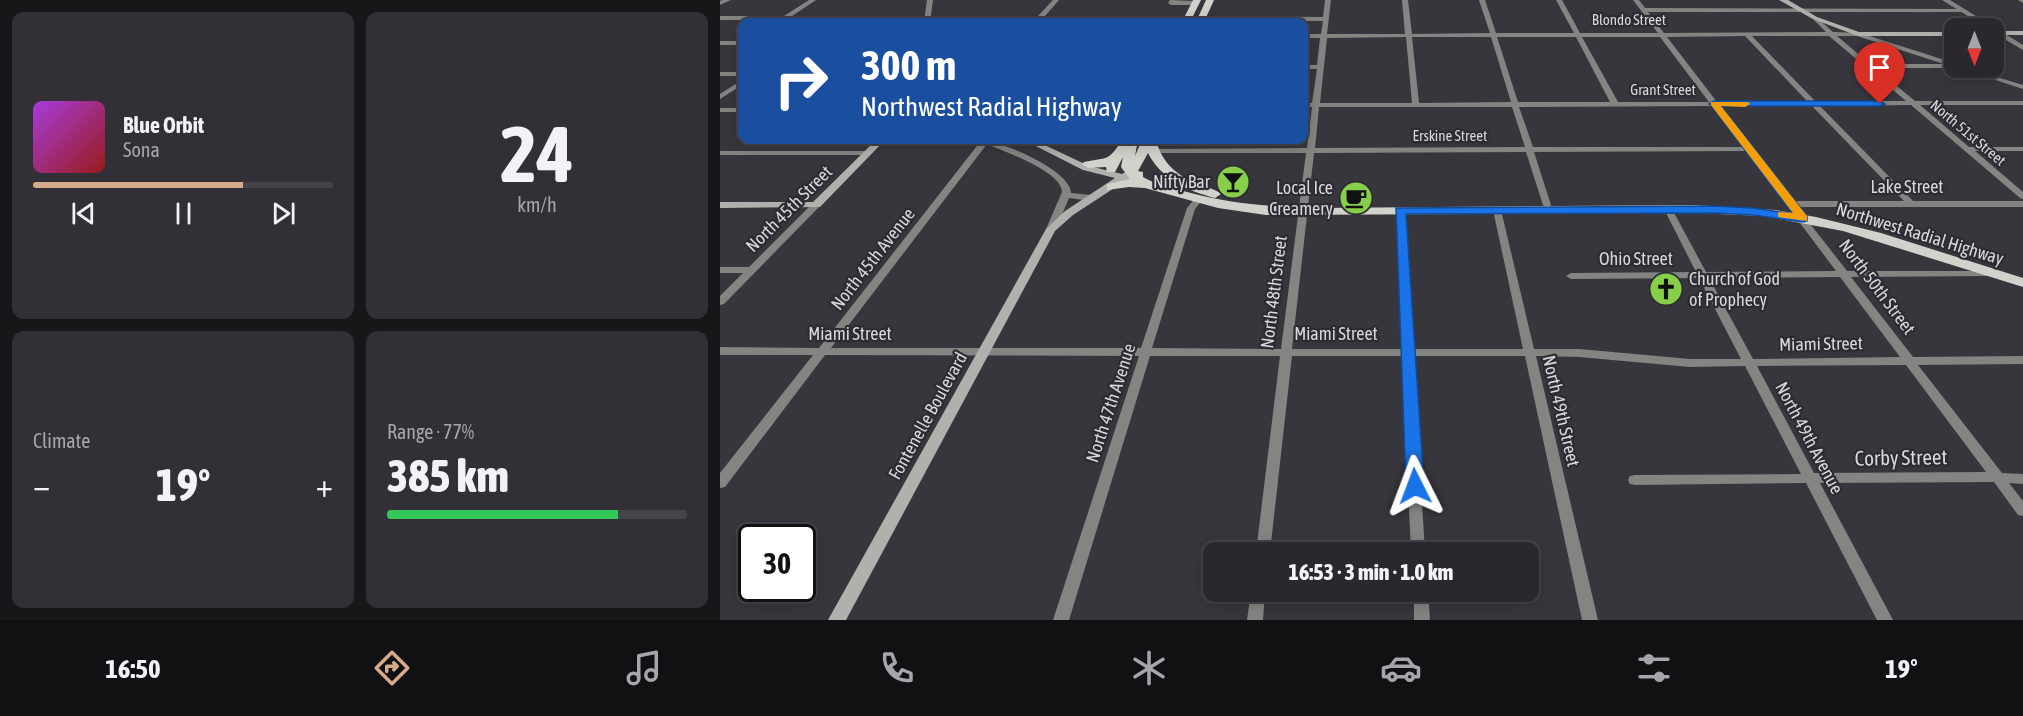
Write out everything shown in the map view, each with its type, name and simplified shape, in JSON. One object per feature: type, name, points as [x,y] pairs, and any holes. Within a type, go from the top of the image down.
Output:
[{"type":"main road","points":[[1782,0],[1791,2],[1815,18],[1858,34]]},
{"type":"main road","points":[[1188,18],[1196,2]]},
{"type":"main road","points":[[1202,18],[1210,2]]},
{"type":"main road","points":[[2004,32],[2023,33]]},
{"type":"main road","name":"Blondo Street","points":[[1858,34],[1944,33]]},
{"type":"main road","name":"North 45th Street","points":[[816,205],[878,144]]},
{"type":"main road","points":[[1037,144],[1086,168],[1113,167]]},
{"type":"main road","points":[[1091,198],[1113,167],[1125,144]]},
{"type":"main road","points":[[1127,175],[1127,163],[1132,144]]},
{"type":"main road","points":[[1091,198],[1127,175],[1138,164],[1149,144]]},
{"type":"main road","name":"Northwest Radial Highway","points":[[1151,144],[1165,168],[1190,184],[1222,196],[1251,201],[1303,209],[1400,211],[1796,210],[1870,236],[2023,283]]},
{"type":"main road","points":[[1071,160],[1088,164],[1107,163],[1127,175],[1218,199],[1251,201]]},
{"type":"main road","name":"Northwest Radial Highway","points":[[1127,175],[1146,184],[1199,199],[1250,209],[1738,203],[1796,210],[1857,225],[2023,276]]},
{"type":"main road","points":[[1111,187],[1128,183],[1146,184]]},
{"type":"main road","name":"Fontenelle Boulevard","points":[[837,620],[1051,229],[1091,198]]},
{"type":"main road","points":[[720,205],[816,205]]},
{"type":"street","points":[[720,3],[728,0]]},
{"type":"street","points":[[720,18],[785,18],[813,0]]},
{"type":"street","points":[[927,18],[930,0]]},
{"type":"street","points":[[1039,18],[1056,0]]},
{"type":"street","name":"North 48th Street","points":[[1264,542],[1328,0]]},
{"type":"street","points":[[1405,0],[1416,105]]},
{"type":"street","points":[[1482,0],[1547,205]]},
{"type":"street","points":[[1558,0],[1615,104]]},
{"type":"street","name":"North 50th Street","points":[[1636,0],[2023,511]]},
{"type":"street","points":[[1945,0],[1974,18]]},
{"type":"street","points":[[1172,2],[1196,2]]},
{"type":"street","points":[[1644,10],[1961,10]]},
{"type":"street","name":"North 51st Street","points":[[1815,18],[1830,34],[2023,196]]},
{"type":"street","points":[[1308,19],[1326,19]]},
{"type":"street","points":[[1746,34],[1911,204]]},
{"type":"street","points":[[1858,34],[1944,62]]},
{"type":"street","name":"Blondo Street","points":[[1308,36],[1858,34]]},
{"type":"street","points":[[2004,37],[2023,48]]},
{"type":"street","points":[[720,44],[738,44]]},
{"type":"street","points":[[1868,66],[1944,65]]},
{"type":"street","points":[[1308,67],[1320,67]]},
{"type":"street","points":[[720,74],[738,74]]},
{"type":"street","points":[[1994,78],[2023,87]]},
{"type":"street","points":[[720,97],[738,85]]},
{"type":"street","name":"Grant Street","points":[[1308,105],[2023,103]]},
{"type":"street","points":[[720,110],[738,110]]},
{"type":"street","name":"North 45th Avenue","points":[[720,483],[981,144]]},
{"type":"street","points":[[992,144],[1055,174],[1065,184],[1067,195],[1091,198]]},
{"type":"street","name":"Erskine Street","points":[[1170,144],[1310,151],[1748,148]]},
{"type":"street","points":[[1966,149],[2023,149]]},
{"type":"street","points":[[720,153],[868,153]]},
{"type":"street","name":"Fontenelle Boulevard","points":[[1051,229],[1067,195]]},
{"type":"street","name":"North 47th Avenue","points":[[1062,620],[1191,208],[1199,199]]},
{"type":"street","name":"Lake Street","points":[[1796,210],[1911,204],[2023,204]]},
{"type":"street","name":"North 45th Street","points":[[720,302],[816,205]]},
{"type":"street","name":"North 49th Avenue","points":[[1668,209],[1885,620]]},
{"type":"street","name":"North 49th Street","points":[[1497,210],[1590,620]]},
{"type":"street","points":[[1400,211],[1418,542]]},
{"type":"street","points":[[720,270],[752,270]]},
{"type":"street","name":"Ohio Street","points":[[1571,276],[1989,273]]},
{"type":"street","name":"Miami Street","points":[[720,351],[1530,353],[1595,354],[1672,363],[2023,360]]},
{"type":"street","name":"Corby Street","points":[[1635,480],[2023,478]]},
{"type":"street","points":[[1255,620],[1257,602]]},
{"type":"street","points":[[1421,602],[1422,620]]},
{"type":"slow traffic","points":[[1745,104],[1714,104],[1803,219],[1782,215]]},
{"type":"place","name":"Nifty Bar","points":[[1233,182]]},
{"type":"place","name":"Local Ice Creamery","points":[[1356,198]]},
{"type":"place","name":"Church of God of Prophecy","points":[[1666,289]]},
{"type":"route","points":[[1415,486],[1400,211],[1715,209],[1753,211],[1803,219],[1714,104],[1880,104]]}]
